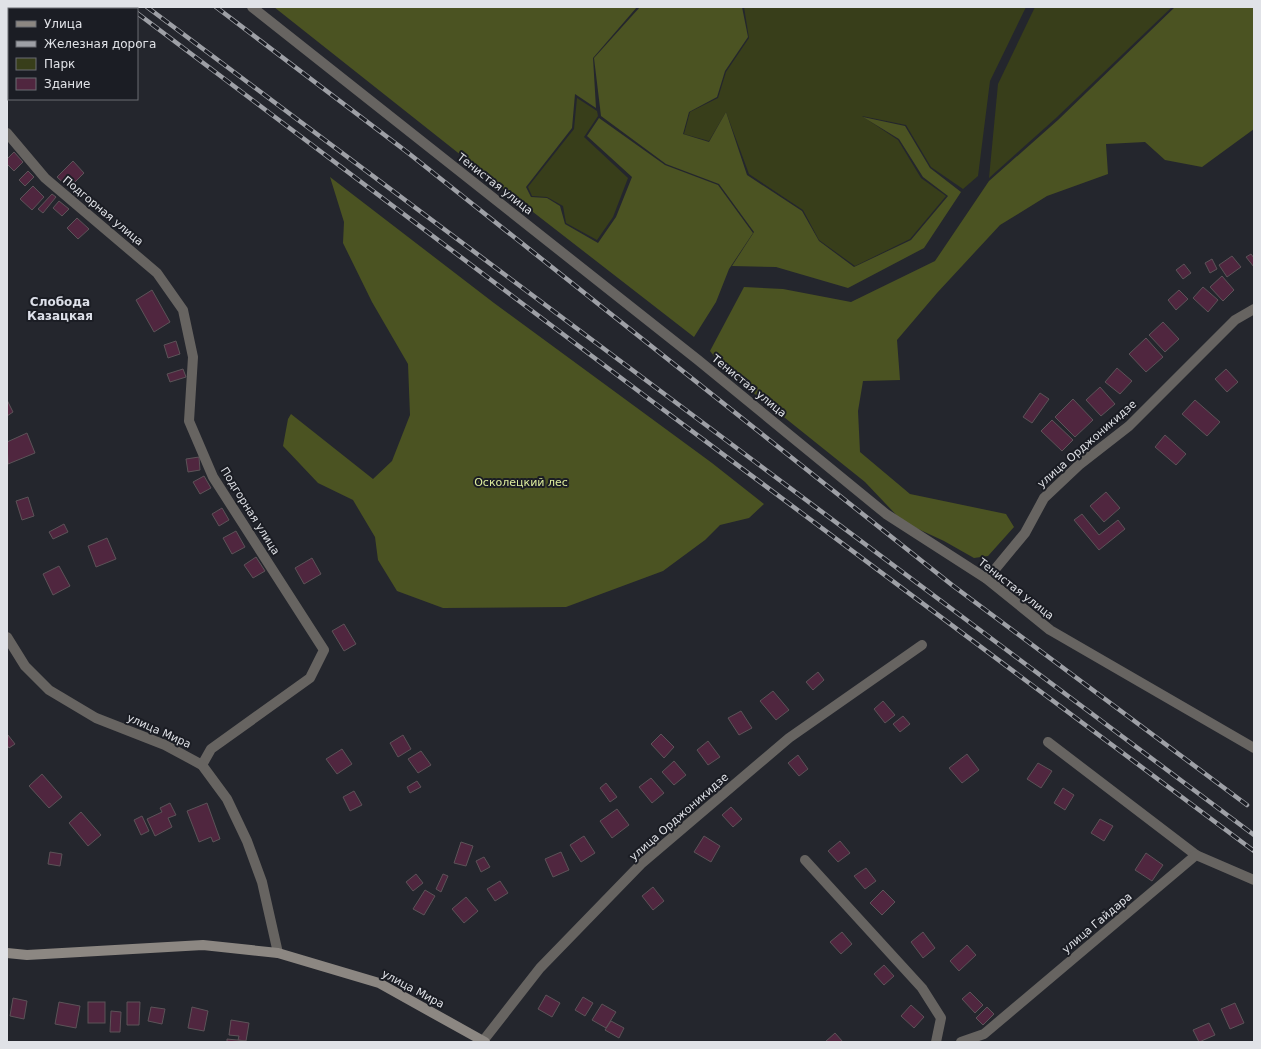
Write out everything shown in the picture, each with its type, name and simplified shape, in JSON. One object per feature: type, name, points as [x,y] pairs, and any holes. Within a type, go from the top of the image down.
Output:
[{"type":"main road","name":"улица Мира","points":[[7,953],[27,955],[203,945],[278,954],[379,982],[484,1041]]},
{"type":"street","name":"Тенистая улица","points":[[252,7],[698,360],[886,514],[987,579],[1050,630],[1254,748]]},
{"type":"street","name":"Подгорная улица","points":[[7,133],[45,178],[157,273],[183,310],[193,357],[189,421],[213,477],[324,650],[310,678],[210,749],[202,764]]},
{"type":"street","name":"улица Орджоникидзе","points":[[987,579],[1025,533],[1044,498],[1079,465],[1129,426],[1235,320],[1254,309]]},
{"type":"street","name":"улица Мира","points":[[7,636],[25,666],[49,690],[96,718],[165,744],[202,764],[227,799],[247,841],[262,882],[278,954]]},
{"type":"street","name":"улица Орджоникидзе","points":[[484,1041],[540,968],[642,864],[789,738],[922,645]]},
{"type":"street","points":[[1048,742],[1196,855],[1254,880]]},
{"type":"street","name":"улица Гайдара","points":[[960,1042],[984,1034],[1196,855]]},
{"type":"street","points":[[805,860],[922,988],[941,1018],[936,1042]]},
{"type":"green space","points":[[274,7],[637,7],[593,58],[596,108],[575,94],[572,128],[526,187],[531,197],[547,198],[560,206],[565,224],[598,243],[616,217],[632,177],[587,136],[599,118],[665,165],[718,185],[753,233],[729,269],[716,302],[694,337],[524,205]]},
{"type":"green space","points":[[640,7],[742,7],[748,37],[725,71],[717,97],[689,112],[683,134],[709,142],[726,112],[747,175],[802,211],[819,241],[854,267],[911,240],[948,196],[923,177],[899,139],[863,117],[905,126],[930,168],[961,192],[924,248],[848,288],[776,267],[732,266],[754,232],[719,184],[666,164],[601,116],[594,58]]},
{"type":"green space","points":[[744,7],[1026,7],[990,81],[978,176],[963,189],[931,167],[906,125],[862,116],[898,140],[921,178],[946,196],[910,239],[855,266],[819,240],[803,210],[749,174],[726,112],[709,141],[684,134],[690,112],[718,98],[726,72],[749,38]]},
{"type":"green space","points":[[1035,7],[1172,7],[1056,118],[989,178],[998,84]]},
{"type":"green space","points":[[1175,7],[1254,7],[1254,129],[1202,167],[1165,160],[1145,142],[1106,144],[1108,174],[1047,196],[1000,225],[937,293],[897,340],[900,380],[863,381],[858,411],[860,452],[910,494],[1006,514],[1014,527],[988,556],[974,558],[944,541],[903,522],[865,482],[725,370],[710,351],[744,287],[783,289],[851,302],[935,261],[989,181],[1058,120]]},
{"type":"green space","points":[[577,98],[597,111],[598,116],[584,137],[628,178],[613,217],[597,240],[566,223],[563,206],[547,197],[532,196],[528,187],[574,129]]},
{"type":"green space","name":"Осколецкий лес","points":[[330,177],[494,303],[712,463],[764,504],[749,518],[720,525],[705,540],[663,571],[566,607],[443,608],[397,591],[378,560],[375,537],[353,500],[318,483],[283,446],[288,419],[291,414],[373,479],[392,461],[410,415],[408,364],[372,302],[343,243],[344,222]]},
{"type":"building","points":[[14,152],[23,162],[14,171],[7,164],[7,159]]},
{"type":"building","points":[[73,161],[84,173],[69,188],[57,177]]},
{"type":"building","points":[[28,171],[34,177],[25,186],[19,180]]},
{"type":"building","points":[[33,186],[44,197],[32,210],[20,199]]},
{"type":"building","points":[[52,194],[56,197],[43,213],[38,209]]},
{"type":"building","points":[[59,201],[69,209],[62,216],[53,208]]},
{"type":"building","points":[[77,218],[89,229],[78,239],[67,228]]},
{"type":"building","points":[[1251,254],[1254,258],[1254,267],[1246,257]]},
{"type":"building","points":[[1232,256],[1241,267],[1227,277],[1219,265]]},
{"type":"building","points":[[1212,259],[1217,269],[1210,273],[1205,263]]},
{"type":"building","points":[[1184,264],[1191,273],[1183,279],[1176,270]]},
{"type":"building","points":[[1222,276],[1234,290],[1223,301],[1210,287]]},
{"type":"building","points":[[1203,287],[1218,300],[1208,312],[1193,298]]},
{"type":"building","points":[[152,290],[170,322],[154,332],[136,300]]},
{"type":"building","points":[[1179,290],[1188,299],[1176,310],[1168,300]]},
{"type":"building","points":[[1163,322],[1179,339],[1165,352],[1149,335]]},
{"type":"building","points":[[1146,338],[1163,357],[1146,372],[1129,354]]},
{"type":"building","points":[[176,341],[180,354],[168,358],[164,345]]},
{"type":"building","points":[[1117,368],[1132,381],[1120,394],[1105,382]]},
{"type":"building","points":[[183,369],[186,377],[170,382],[167,374]]},
{"type":"building","points":[[1226,369],[1238,382],[1227,392],[1215,379]]},
{"type":"building","points":[[1100,387],[1115,404],[1101,416],[1086,400]]},
{"type":"building","points":[[1040,393],[1049,399],[1032,423],[1023,417]]},
{"type":"building","points":[[1073,399],[1093,420],[1075,437],[1055,417]]},
{"type":"building","points":[[7,400],[13,412],[7,416]]},
{"type":"building","points":[[1195,400],[1220,422],[1207,436],[1182,414]]},
{"type":"building","points":[[1052,420],[1073,440],[1062,451],[1041,431]]},
{"type":"building","points":[[27,433],[35,453],[8,464],[7,442]]},
{"type":"building","points":[[1165,435],[1186,454],[1176,465],[1155,447]]},
{"type":"building","points":[[199,457],[200,470],[188,472],[186,459]]},
{"type":"building","points":[[204,476],[211,488],[200,494],[193,482]]},
{"type":"building","points":[[1106,492],[1120,508],[1104,522],[1090,506]]},
{"type":"building","points":[[28,497],[34,516],[22,520],[16,501]]},
{"type":"building","points":[[222,508],[229,520],[219,526],[212,514]]},
{"type":"building","points":[[1082,514],[1099,535],[1118,520],[1125,529],[1099,550],[1074,520]]},
{"type":"building","points":[[64,524],[68,532],[53,539],[49,532]]},
{"type":"building","points":[[236,531],[245,547],[232,554],[223,538]]},
{"type":"building","points":[[107,538],[116,559],[96,567],[88,546]]},
{"type":"building","points":[[256,557],[265,571],[253,578],[244,565]]},
{"type":"building","points":[[312,558],[321,574],[304,584],[295,568]]},
{"type":"building","points":[[59,566],[70,586],[53,595],[43,574]]},
{"type":"building","points":[[344,624],[356,644],[344,651],[332,631]]},
{"type":"building","points":[[818,672],[824,680],[813,690],[806,682]]},
{"type":"building","points":[[773,691],[789,710],[776,720],[760,701]]},
{"type":"building","points":[[883,701],[895,715],[885,723],[874,709]]},
{"type":"building","points":[[741,711],[752,728],[739,735],[728,718]]},
{"type":"building","points":[[903,716],[910,724],[900,732],[893,724]]},
{"type":"building","points":[[661,734],[674,747],[664,758],[651,744]]},
{"type":"building","points":[[8,735],[15,744],[9,748],[7,745]]},
{"type":"building","points":[[403,735],[411,749],[398,757],[390,743]]},
{"type":"building","points":[[708,741],[720,757],[708,765],[697,750]]},
{"type":"building","points":[[342,749],[352,764],[337,774],[326,759]]},
{"type":"building","points":[[421,751],[431,765],[418,773],[408,759]]},
{"type":"building","points":[[967,754],[979,770],[962,783],[949,768]]},
{"type":"building","points":[[798,755],[808,769],[799,776],[788,763]]},
{"type":"building","points":[[674,761],[686,775],[674,785],[662,772]]},
{"type":"building","points":[[1038,763],[1052,771],[1041,788],[1027,779]]},
{"type":"building","points":[[42,774],[62,797],[49,808],[29,786]]},
{"type":"building","points":[[651,778],[664,793],[652,803],[639,787]]},
{"type":"building","points":[[417,781],[421,787],[410,793],[407,787]]},
{"type":"building","points":[[606,783],[617,797],[610,802],[600,788]]},
{"type":"building","points":[[1063,788],[1074,795],[1065,810],[1054,803]]},
{"type":"building","points":[[354,791],[362,805],[350,811],[343,797]]},
{"type":"building","points":[[170,803],[176,815],[168,818],[172,827],[155,836],[147,819],[162,812],[160,808]]},
{"type":"building","points":[[207,803],[220,839],[213,842],[211,837],[199,842],[187,811]]},
{"type":"building","points":[[731,807],[742,819],[733,827],[722,815]]},
{"type":"building","points":[[617,809],[629,825],[612,838],[600,821]]},
{"type":"building","points":[[81,812],[101,835],[88,846],[69,823]]},
{"type":"building","points":[[142,816],[149,831],[141,835],[134,820]]},
{"type":"building","points":[[1100,819],[1113,826],[1104,841],[1091,833]]},
{"type":"building","points":[[584,836],[595,853],[581,862],[570,845]]},
{"type":"building","points":[[704,836],[720,846],[711,862],[694,852]]},
{"type":"building","points":[[840,841],[850,853],[838,862],[828,851]]},
{"type":"building","points":[[461,842],[473,846],[466,866],[454,863]]},
{"type":"building","points":[[50,852],[62,854],[60,866],[48,864]]},
{"type":"building","points":[[561,852],[569,870],[553,877],[545,859]]},
{"type":"building","points":[[1146,853],[1163,865],[1152,881],[1135,870]]},
{"type":"building","points":[[484,857],[490,867],[481,872],[476,861]]},
{"type":"building","points":[[866,868],[876,881],[865,889],[854,876]]},
{"type":"building","points":[[416,874],[423,883],[413,891],[406,882]]},
{"type":"building","points":[[443,874],[448,876],[441,892],[436,889]]},
{"type":"building","points":[[500,881],[508,893],[495,901],[487,889]]},
{"type":"building","points":[[653,887],[664,901],[653,910],[642,896]]},
{"type":"building","points":[[425,890],[435,896],[424,915],[413,909]]},
{"type":"building","points":[[883,890],[895,902],[882,915],[870,903]]},
{"type":"building","points":[[466,897],[478,911],[464,923],[452,909]]},
{"type":"building","points":[[842,932],[852,944],[841,954],[830,942]]},
{"type":"building","points":[[923,932],[935,948],[923,958],[911,942]]},
{"type":"building","points":[[967,945],[976,955],[959,971],[950,961]]},
{"type":"building","points":[[884,965],[894,976],[884,985],[874,974]]},
{"type":"building","points":[[970,992],[983,1005],[975,1013],[962,999]]},
{"type":"building","points":[[546,995],[560,1003],[552,1017],[538,1009]]},
{"type":"building","points":[[583,997],[593,1003],[585,1016],[575,1010]]},
{"type":"building","points":[[13,998],[27,1001],[24,1019],[10,1016]]},
{"type":"building","points":[[59,1002],[80,1006],[76,1028],[55,1024]]},
{"type":"building","points":[[88,1002],[105,1002],[105,1023],[88,1023]]},
{"type":"building","points":[[127,1002],[140,1002],[139,1025],[127,1025]]},
{"type":"building","points":[[1235,1003],[1244,1023],[1230,1029],[1221,1009]]},
{"type":"building","points":[[602,1004],[616,1012],[606,1028],[592,1020]]},
{"type":"building","points":[[911,1005],[924,1017],[914,1028],[901,1016]]},
{"type":"building","points":[[151,1007],[165,1009],[162,1024],[148,1021]]},
{"type":"building","points":[[192,1007],[208,1011],[204,1031],[188,1028]]},
{"type":"building","points":[[987,1007],[994,1014],[983,1025],[976,1018]]},
{"type":"building","points":[[111,1011],[121,1012],[120,1032],[110,1032]]},
{"type":"building","points":[[231,1020],[249,1023],[246,1041],[238,1040],[239,1036],[229,1035]]},
{"type":"building","points":[[611,1021],[624,1028],[619,1038],[605,1030]]},
{"type":"building","points":[[1209,1023],[1215,1035],[1199,1042],[1193,1030]]},
{"type":"building","points":[[835,1033],[843,1042],[825,1042]]},
{"type":"building","points":[[227,1039],[246,1041],[246,1042],[227,1042]]},
{"type":"railway","points":[[147,7],[1254,835]]},
{"type":"railway","points":[[216,7],[407,152],[952,585],[1247,805]]},
{"type":"railway","points":[[138,14],[645,396],[1254,851]]},
{"type":"district","name":"Слобода Казацкая","points":[[60,309]]}]
